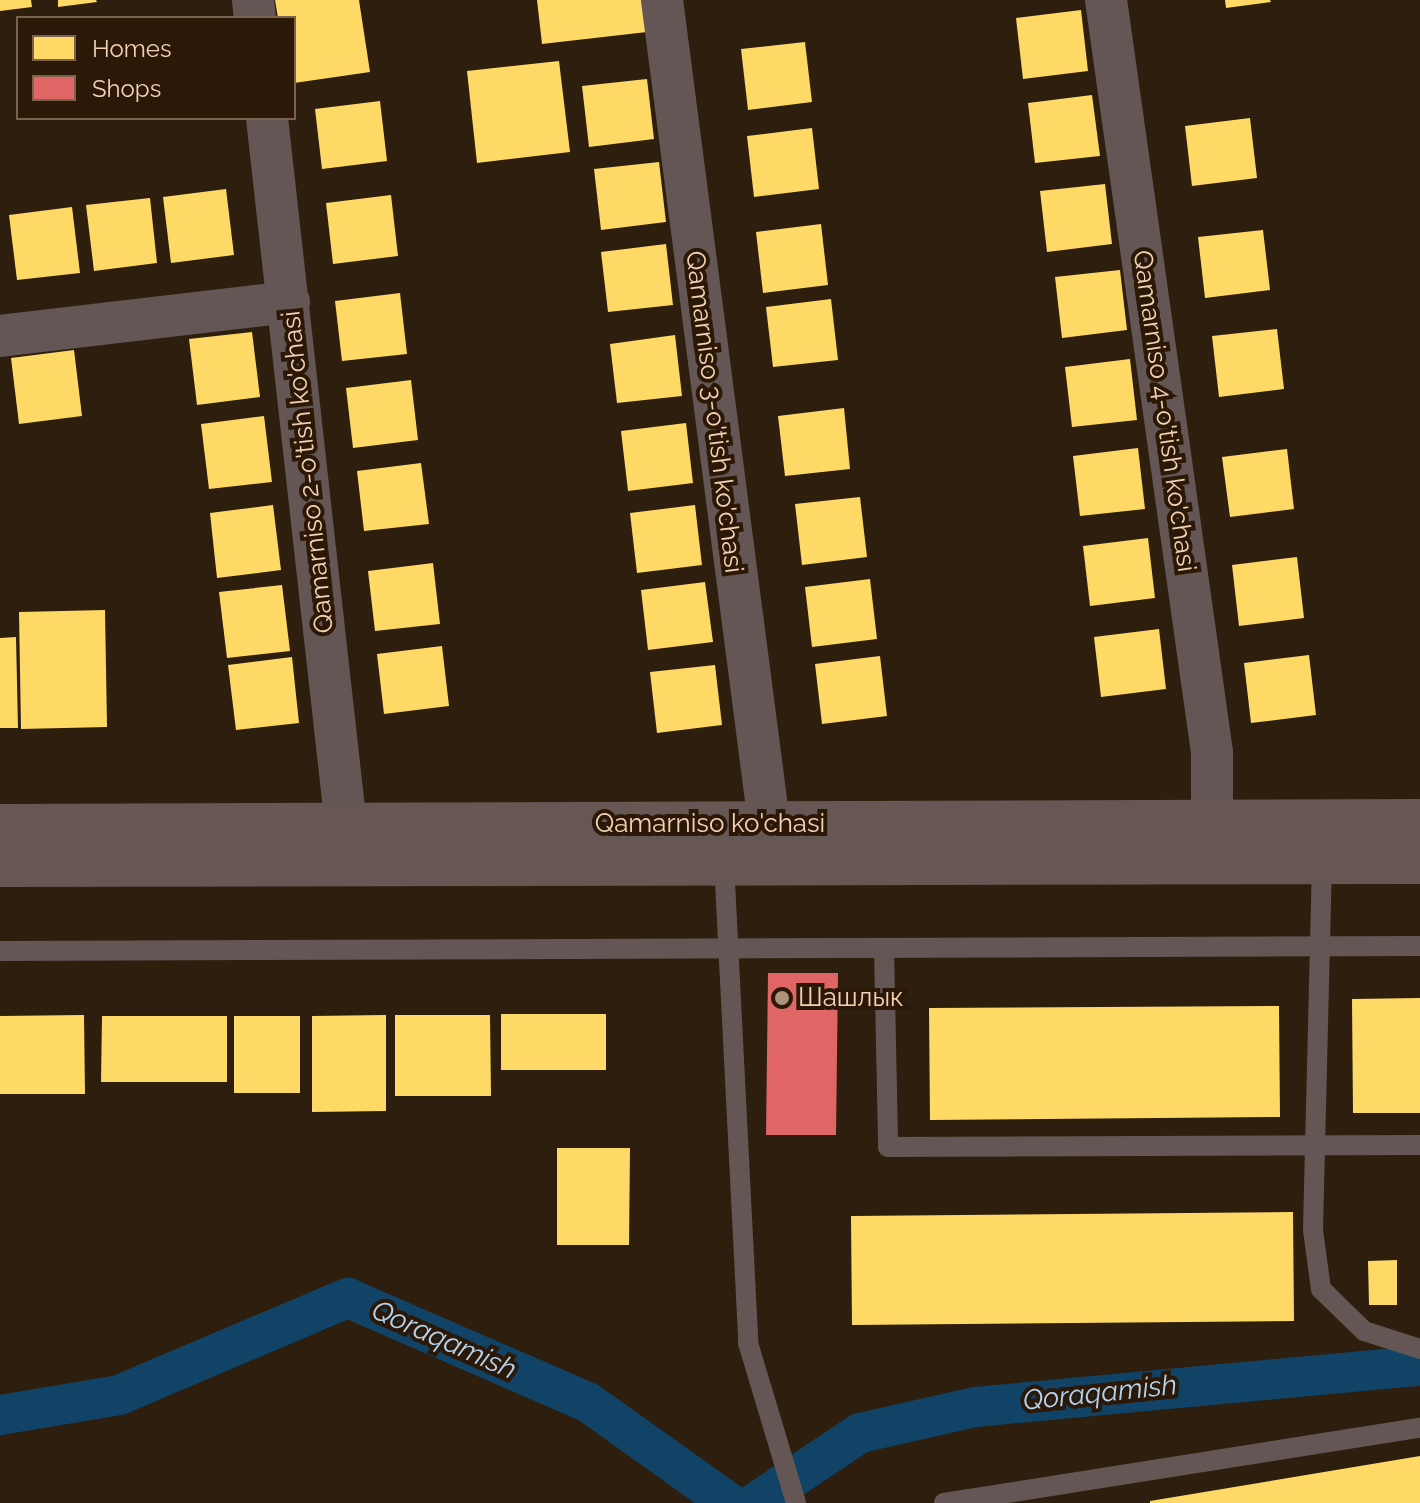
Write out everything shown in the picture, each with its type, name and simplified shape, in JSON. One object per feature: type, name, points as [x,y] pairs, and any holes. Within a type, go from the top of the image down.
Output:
[{"type":"main road","name":"Qamarniso ko'chasi","points":[[0,826],[1420,821]]},
{"type":"main road","name":"Qamarniso ko'chasi","points":[[0,865],[1420,862]]},
{"type":"street","name":"Qamarniso 3-o'tish ko'chasi","points":[[662,0],[769,823]]},
{"type":"street","name":"Qamarniso 4-o'tish ko'chasi","points":[[1106,0],[1212,752],[1212,823]]},
{"type":"street","name":"Qamarniso 2-o'tish ko'chasi","points":[[267,120],[346,827]]},
{"type":"street","points":[[0,336],[289,302]]},
{"type":"lane","points":[[1322,861],[1317,945],[1318,1143],[1313,1230],[1321,1289],[1364,1331],[1420,1349]]},
{"type":"lane","points":[[724,862],[748,1343],[796,1503]]},
{"type":"lane","points":[[0,951],[1420,946]]},
{"type":"lane","points":[[884,948],[888,1147],[1420,1145]]},
{"type":"lane","points":[[944,1503],[1420,1428]]},
{"type":"building: Homes","points":[[0,0],[31,0],[32,7],[0,11]]},
{"type":"building: Homes","points":[[58,0],[96,0],[97,2],[58,7]]},
{"type":"building: Homes","points":[[275,0],[359,0],[370,72],[296,83],[296,16],[278,16]]},
{"type":"building: Homes","points":[[537,0],[643,0],[647,32],[542,44]]},
{"type":"building: Homes","points":[[1225,0],[1270,0],[1271,2],[1226,8]]},
{"type":"building: Homes","points":[[1081,10],[1088,71],[1023,79],[1016,18]]},
{"type":"building: Homes","points":[[805,42],[812,102],[748,110],[741,49]]},
{"type":"building: Homes","points":[[559,61],[570,152],[477,163],[467,71]]},
{"type":"building: Homes","points":[[647,79],[654,139],[589,147],[582,86]]},
{"type":"building: Homes","points":[[1092,95],[1100,156],[1035,163],[1028,103]]},
{"type":"building: Homes","points":[[380,101],[387,161],[322,169],[315,109]]},
{"type":"building: Homes","points":[[1250,118],[1257,178],[1192,186],[1185,126]]},
{"type":"building: Homes","points":[[812,128],[819,189],[754,197],[747,136]]},
{"type":"building: Homes","points":[[659,162],[666,222],[601,230],[594,169]]},
{"type":"building: Homes","points":[[1105,184],[1112,244],[1047,252],[1040,191]]},
{"type":"building: Homes","points":[[226,189],[234,255],[171,263],[163,197]]},
{"type":"building: Homes","points":[[391,195],[398,256],[333,264],[326,203]]},
{"type":"building: Homes","points":[[150,198],[157,263],[94,271],[86,205]]},
{"type":"building: Homes","points":[[72,207],[80,273],[17,280],[9,215]]},
{"type":"building: Homes","points":[[821,224],[828,285],[763,293],[756,232]]},
{"type":"building: Homes","points":[[1263,230],[1270,290],[1205,298],[1198,237]]},
{"type":"building: Homes","points":[[666,244],[673,305],[608,312],[601,252]]},
{"type":"building: Homes","points":[[1120,270],[1127,330],[1062,338],[1055,277]]},
{"type":"building: Homes","points":[[400,293],[407,354],[342,361],[335,301]]},
{"type":"building: Homes","points":[[831,299],[838,360],[773,367],[766,307]]},
{"type":"building: Homes","points":[[1277,329],[1284,389],[1219,397],[1212,336]]},
{"type":"building: Homes","points":[[252,332],[260,397],[197,405],[189,339]]},
{"type":"building: Homes","points":[[675,335],[682,396],[617,403],[610,344]]},
{"type":"building: Homes","points":[[74,350],[82,416],[19,424],[11,358]]},
{"type":"building: Homes","points":[[1130,359],[1137,420],[1072,427],[1065,367]]},
{"type":"building: Homes","points":[[411,380],[418,440],[353,448],[346,388]]},
{"type":"building: Homes","points":[[844,408],[850,469],[785,476],[778,416]]},
{"type":"building: Homes","points":[[264,416],[272,482],[209,489],[201,424]]},
{"type":"building: Homes","points":[[686,423],[693,483],[628,491],[621,431]]},
{"type":"building: Homes","points":[[1138,448],[1145,509],[1080,516],[1073,456]]},
{"type":"building: Homes","points":[[1287,449],[1294,509],[1230,517],[1222,457]]},
{"type":"building: Homes","points":[[421,463],[429,524],[364,531],[357,471]]},
{"type":"building: Homes","points":[[860,497],[867,557],[802,565],[795,504]]},
{"type":"building: Homes","points":[[273,505],[281,570],[217,578],[210,513]]},
{"type":"building: Homes","points":[[695,505],[702,565],[637,573],[630,513]]},
{"type":"building: Homes","points":[[1148,538],[1155,598],[1090,606],[1083,546]]},
{"type":"building: Homes","points":[[1297,557],[1304,618],[1239,626],[1232,565]]},
{"type":"building: Homes","points":[[433,563],[440,624],[375,631],[368,571]]},
{"type":"building: Homes","points":[[870,579],[877,639],[812,647],[805,587]]},
{"type":"building: Homes","points":[[705,582],[713,642],[648,650],[641,590]]},
{"type":"building: Homes","points":[[282,585],[290,651],[227,658],[219,592]]},
{"type":"building: Homes","points":[[105,610],[107,727],[21,729],[19,612]]},
{"type":"building: Homes","points":[[1159,629],[1166,689],[1101,697],[1094,637]]},
{"type":"building: Homes","points":[[16,637],[18,728],[0,728],[0,638]]},
{"type":"building: Homes","points":[[442,646],[449,706],[384,714],[377,654]]},
{"type":"building: Homes","points":[[1309,655],[1316,715],[1251,723],[1244,663]]},
{"type":"building: Homes","points":[[880,656],[887,716],[822,724],[815,664]]},
{"type":"building: Homes","points":[[292,657],[299,723],[236,730],[228,665]]},
{"type":"building: Homes","points":[[715,665],[722,725],[657,733],[650,672]]},
{"type":"building: Homes","points":[[1420,998],[1420,1113],[1353,1113],[1352,999]]},
{"type":"building: Homes","points":[[1279,1006],[1280,1117],[930,1120],[929,1008]]},
{"type":"building: Homes","points":[[501,1014],[606,1014],[606,1070],[501,1070]]},
{"type":"building: Homes","points":[[84,1015],[85,1094],[0,1094],[0,1016]]},
{"type":"building: Homes","points":[[386,1015],[386,1111],[312,1112],[312,1016]]},
{"type":"building: Homes","points":[[395,1015],[490,1015],[491,1096],[395,1096]]},
{"type":"building: Homes","points":[[102,1016],[227,1016],[227,1082],[101,1082]]},
{"type":"building: Homes","points":[[234,1016],[300,1016],[300,1093],[234,1093]]},
{"type":"building: Homes","points":[[557,1148],[630,1148],[629,1245],[557,1245]]},
{"type":"building: Homes","points":[[1293,1212],[1294,1321],[852,1325],[851,1216]]},
{"type":"building: Homes","points":[[1397,1260],[1397,1305],[1369,1305],[1368,1261]]},
{"type":"building: Homes","points":[[1420,1456],[1420,1503],[1150,1503],[1150,1501]]},
{"type":"building: Shops","points":[[768,973],[838,973],[836,1135],[766,1135]]},
{"type":"waterway","name":"Qoraqamish","points":[[0,1415],[119,1395],[348,1298],[589,1403],[729,1503]]},
{"type":"waterway","name":"Qoraqamish","points":[[755,1503],[860,1433],[975,1407],[1420,1366]]},
{"type":"place","name":"Шашлык","points":[[782,998]]}]
